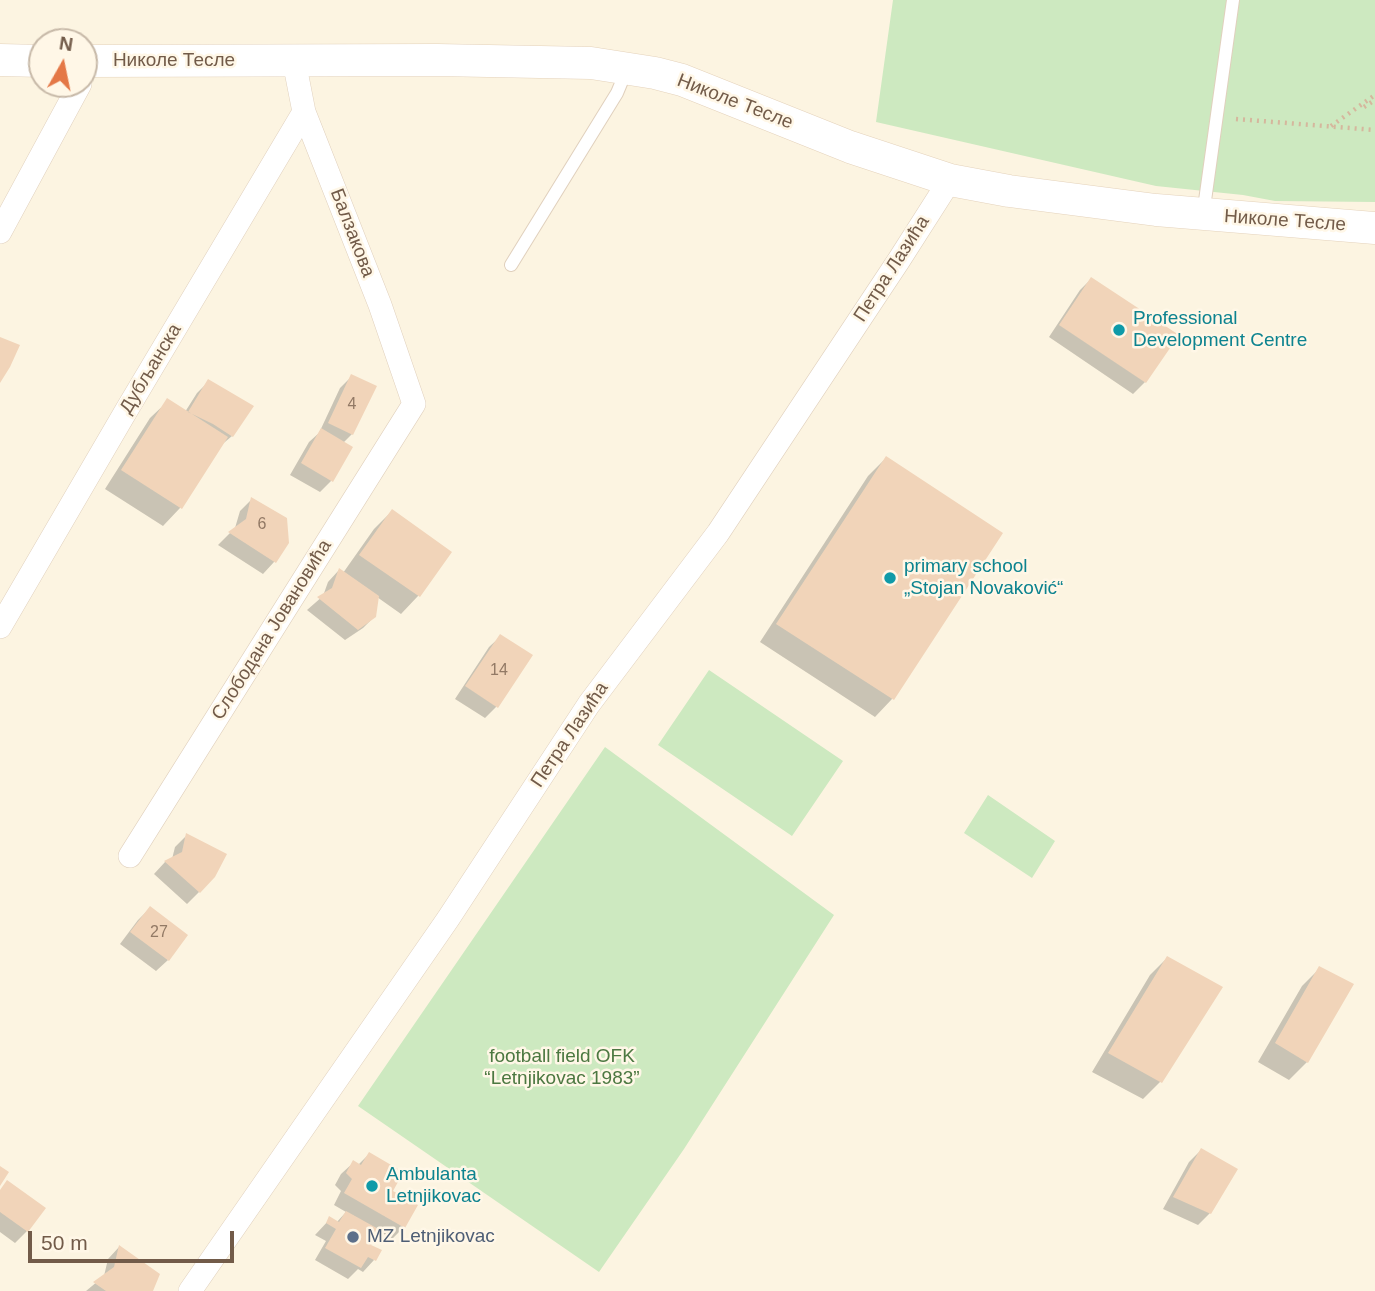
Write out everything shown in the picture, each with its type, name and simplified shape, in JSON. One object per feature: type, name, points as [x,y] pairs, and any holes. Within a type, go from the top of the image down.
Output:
[{"type":"street","points":[[0,60],[28,61]]},
{"type":"street","name":"Николе Тесле","points":[[98,70],[294,61],[592,63],[682,80],[850,147],[950,180],[1070,200],[1203,215],[1375,228]]},
{"type":"street","name":"Балзакова","points":[[294,61],[304,112],[380,305],[415,404]]},
{"type":"street","points":[[0,232],[71,98]]},
{"type":"street","name":"Дубљанска","points":[[0,627],[304,112]]},
{"type":"street","name":"Петра Лазића","points":[[190,1291],[448,919],[589,704],[718,533],[950,180]]},
{"type":"street","name":"Слободана Јовановића","points":[[130,856],[415,404]]},
{"type":"lane","points":[[1203,215],[1234,0]]},
{"type":"lane","points":[[511,265],[617,93],[624,67]]},
{"type":"path","points":[[1330,127],[1375,98]]},
{"type":"path","points":[[1230,118],[1375,130]]},
{"type":"green space","points":[[893,0],[1375,0],[1375,202],[1275,201],[1156,186],[876,122]]},
{"type":"green space","points":[[709,670],[843,761],[792,836],[658,745]]},
{"type":"green space","name":"football field OFK “Letnjikovac 1983”","points":[[605,747],[834,915],[684,1149],[599,1272],[358,1106]]},
{"type":"green space","points":[[988,795],[1055,841],[1032,878],[964,833]]},
{"type":"building","name":"Professional Development Centre","points":[[1091,277],[1179,335],[1146,383],[1059,325]]},
{"type":"building","points":[[0,337],[20,345],[0,383]]},
{"type":"building","points":[[351,374],[377,386],[353,435],[328,423]]},
{"type":"building","points":[[208,379],[254,406],[233,437],[188,412]]},
{"type":"building","points":[[167,398],[228,437],[182,509],[121,470]]},
{"type":"building","points":[[321,428],[353,447],[333,482],[301,463]]},
{"type":"building","name":"primary school „Stojan Novaković“","points":[[886,456],[1003,533],[894,700],[776,624]]},
{"type":"building","points":[[251,497],[287,518],[289,543],[276,563],[228,532],[246,519]]},
{"type":"building","points":[[392,509],[452,552],[420,597],[359,555]]},
{"type":"building","points":[[339,568],[379,596],[376,617],[358,630],[317,597],[332,588]]},
{"type":"building","points":[[500,634],[533,655],[498,708],[465,686]]},
{"type":"building","points":[[186,833],[227,854],[215,877],[200,893],[164,861],[182,852]]},
{"type":"building","points":[[150,906],[188,935],[169,961],[130,932]]},
{"type":"building","points":[[1167,956],[1223,987],[1162,1083],[1108,1053]]},
{"type":"building","points":[[1319,966],[1354,984],[1308,1063],[1275,1043]]},
{"type":"building","points":[[1201,1148],[1238,1169],[1211,1214],[1173,1197]]},
{"type":"building","name":"Ambulanta Letnjikovac","points":[[369,1152],[398,1169],[392,1178],[398,1182],[393,1191],[418,1205],[405,1228],[344,1193],[352,1179],[346,1173],[353,1160],[361,1165]]},
{"type":"building","points":[[0,1166],[9,1172],[0,1186]]},
{"type":"building","points":[[7,1180],[46,1208],[28,1232],[0,1212],[0,1190]]},
{"type":"building","name":"MZ Letnjikovac","points":[[346,1211],[380,1230],[371,1245],[382,1250],[376,1261],[368,1257],[361,1268],[325,1248],[336,1229],[326,1223],[329,1216],[339,1222]]},
{"type":"building","points":[[119,1245],[160,1274],[153,1291],[106,1291],[93,1282],[114,1267]]},
{"type":"place","name":"Professional Development Centre","points":[[1119,330]]},
{"type":"place","name":"primary school „Stojan Novaković“","points":[[890,578]]},
{"type":"place","name":"Ambulanta Letnjikovac","points":[[372,1186]]},
{"type":"place","name":"MZ Letnjikovac","points":[[353,1237]]}]
